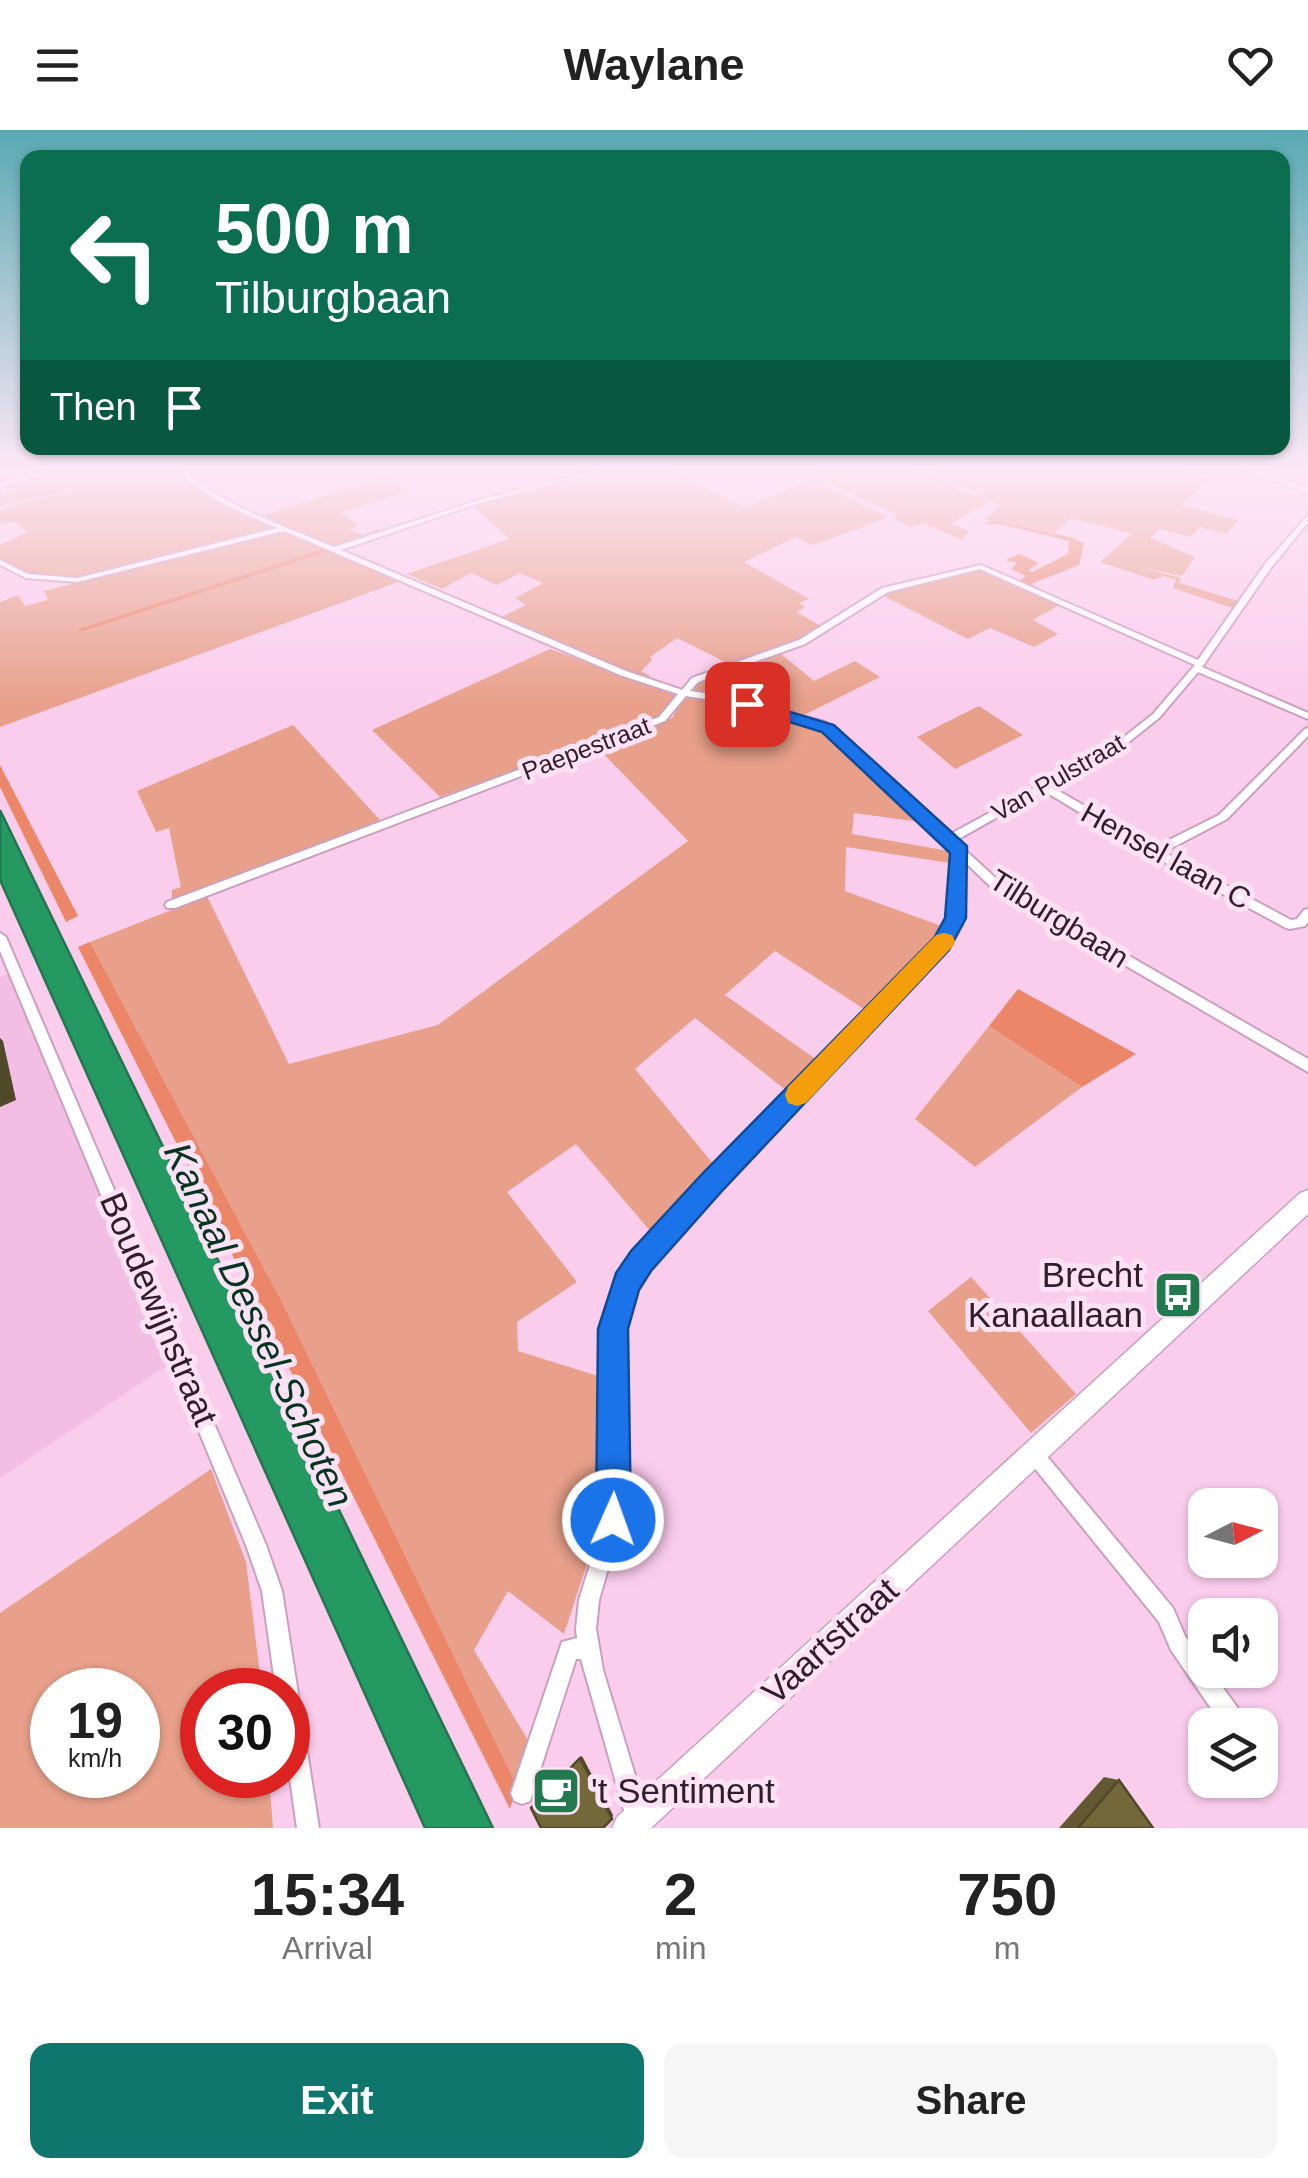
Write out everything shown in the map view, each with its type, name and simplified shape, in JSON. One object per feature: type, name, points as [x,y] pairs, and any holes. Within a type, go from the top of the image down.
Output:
[{"type":"main road","name":"Vaartstraat","points":[[635,1824],[1308,1200]]},
{"type":"street","points":[[0,562],[26,576],[77,580],[210,547]]},
{"type":"street","name":"Tilburgbaan","points":[[327,547],[567,651],[683,693],[725,699],[822,724],[995,884],[1308,1066]]},
{"type":"street","points":[[334,550],[342,547]]},
{"type":"street","name":"Van Pulstraat","points":[[954,846],[1042,785],[1122,743],[1156,716],[1199,666],[1283,547]]},
{"type":"street","name":"Paepestraat","points":[[171,905],[662,719],[702,677],[802,642],[886,590],[981,567],[1199,666]]},
{"type":"street","points":[[1199,666],[1308,716]]},
{"type":"street","points":[[1155,852],[1223,817],[1308,731]]},
{"type":"street","name":"Hensel laan C","points":[[1042,785],[1290,925],[1301,922],[1308,913]]},
{"type":"street","points":[[635,1824],[589,1648],[588,1600],[613,1520],[613,1329],[626,1283],[712,1182],[949,935],[955,918],[954,846]]},
{"type":"street","name":"Boudewijnstraat","points":[[0,937],[256,1545],[272,1590],[283,1668]]},
{"type":"street","points":[[1034,1454],[1166,1615],[1178,1643],[1225,1708]]},
{"type":"street","points":[[522,1793],[569,1648],[589,1648]]},
{"type":"street","name":"Boudewijnstraat","points":[[303,1798],[308,1828]]},
{"type":"shaded area","points":[[0,547],[206,547],[86,578],[26,574],[0,558]]},
{"type":"shaded area","points":[[222,547],[324,548],[79,629],[82,632],[331,551],[401,581],[0,727],[0,602],[18,595],[25,606],[48,600],[44,591]]},
{"type":"shaded area","points":[[485,547],[775,547],[744,562],[809,599],[799,603],[805,607],[797,612],[822,627],[780,648],[729,664],[677,638],[650,657],[652,660],[641,671],[650,676],[646,679],[497,619],[526,605],[515,598],[543,583],[520,573],[497,585],[471,573],[442,589],[407,574]]},
{"type":"shaded area","points":[[1069,547],[1083,547],[1079,565],[1031,584],[1065,602],[1022,584],[1020,580],[1026,576],[1011,569],[1017,563],[1005,560],[1019,554],[1039,563],[1028,570],[1032,572],[1068,554]]},
{"type":"shaded area","points":[[1117,547],[1172,547],[1195,557],[1182,576],[1137,566],[1181,578],[1179,583],[1238,601],[1233,608],[1173,588],[1176,580],[1163,576],[1154,580],[1100,562]]},
{"type":"shaded area","points":[[324,548],[331,551],[82,632],[78,629]]},
{"type":"shaded area","points":[[984,570],[1061,604],[1033,620],[1058,634],[1034,647],[990,628],[968,639],[884,596],[903,587]]},
{"type":"shaded area","points":[[550,649],[679,695],[667,713],[656,719],[440,797],[372,730]]},
{"type":"shaded area","points":[[780,653],[814,681],[855,661],[880,677],[804,715],[692,691],[701,680]]},
{"type":"shaded area","points":[[684,698],[734,703],[795,718],[822,730],[848,750],[920,822],[854,813],[852,834],[949,851],[950,863],[846,847],[845,891],[944,927],[940,940],[867,1011],[775,951],[725,995],[817,1060],[787,1091],[695,1018],[635,1069],[715,1166],[652,1233],[576,1144],[507,1192],[577,1282],[517,1322],[518,1351],[601,1377],[603,1515],[564,1634],[508,1591],[474,1650],[529,1742],[517,1786],[281,1300],[90,942],[207,896],[289,1064],[438,1025],[688,841],[598,748],[672,718]]},
{"type":"shaded area","points":[[979,706],[1023,735],[955,769],[917,737]]},
{"type":"shaded area","points":[[293,725],[380,820],[172,900],[172,890],[181,887],[169,828],[156,832],[137,791]]},
{"type":"shaded area","points":[[0,765],[78,916],[66,922],[0,787]]},
{"type":"shaded area","points":[[0,810],[493,1828],[425,1828],[0,880]]},
{"type":"shaded area","points":[[90,942],[281,1300],[517,1786],[510,1809],[78,947]]},
{"type":"shaded area","points":[[10,973],[175,1360],[0,1478],[0,977]]},
{"type":"shaded area","points":[[1018,989],[1136,1054],[1082,1087],[989,1026]]},
{"type":"shaded area","points":[[989,1026],[1082,1087],[975,1167],[915,1119]]},
{"type":"shaded area","points":[[971,1277],[1076,1394],[1031,1433],[928,1311]]},
{"type":"shaded area","points":[[211,1469],[246,1562],[259,1668],[180,1668],[180,1798],[271,1798],[273,1828],[0,1828],[0,1613]]},
{"type":"building","points":[[580,1758],[612,1819],[603,1828],[541,1828],[531,1808]]},
{"type":"building","points":[[1119,1780],[1153,1828],[1078,1828]]},
{"type":"slow traffic","points":[[797,1095],[944,941]]},
{"type":"place","name":"Brecht Kanaallaan","points":[[1178,1295]]},
{"type":"place","name":"'t Sentiment","points":[[556,1791]]},
{"type":"route","points":[[613,1520],[613,1329],[626,1283],[712,1182],[942,944],[955,918],[960,851],[828,728],[747,704]]},
{"type":"water label","name":"Kanaal Dessel-Schoten","points":[[259,1325]]}]
